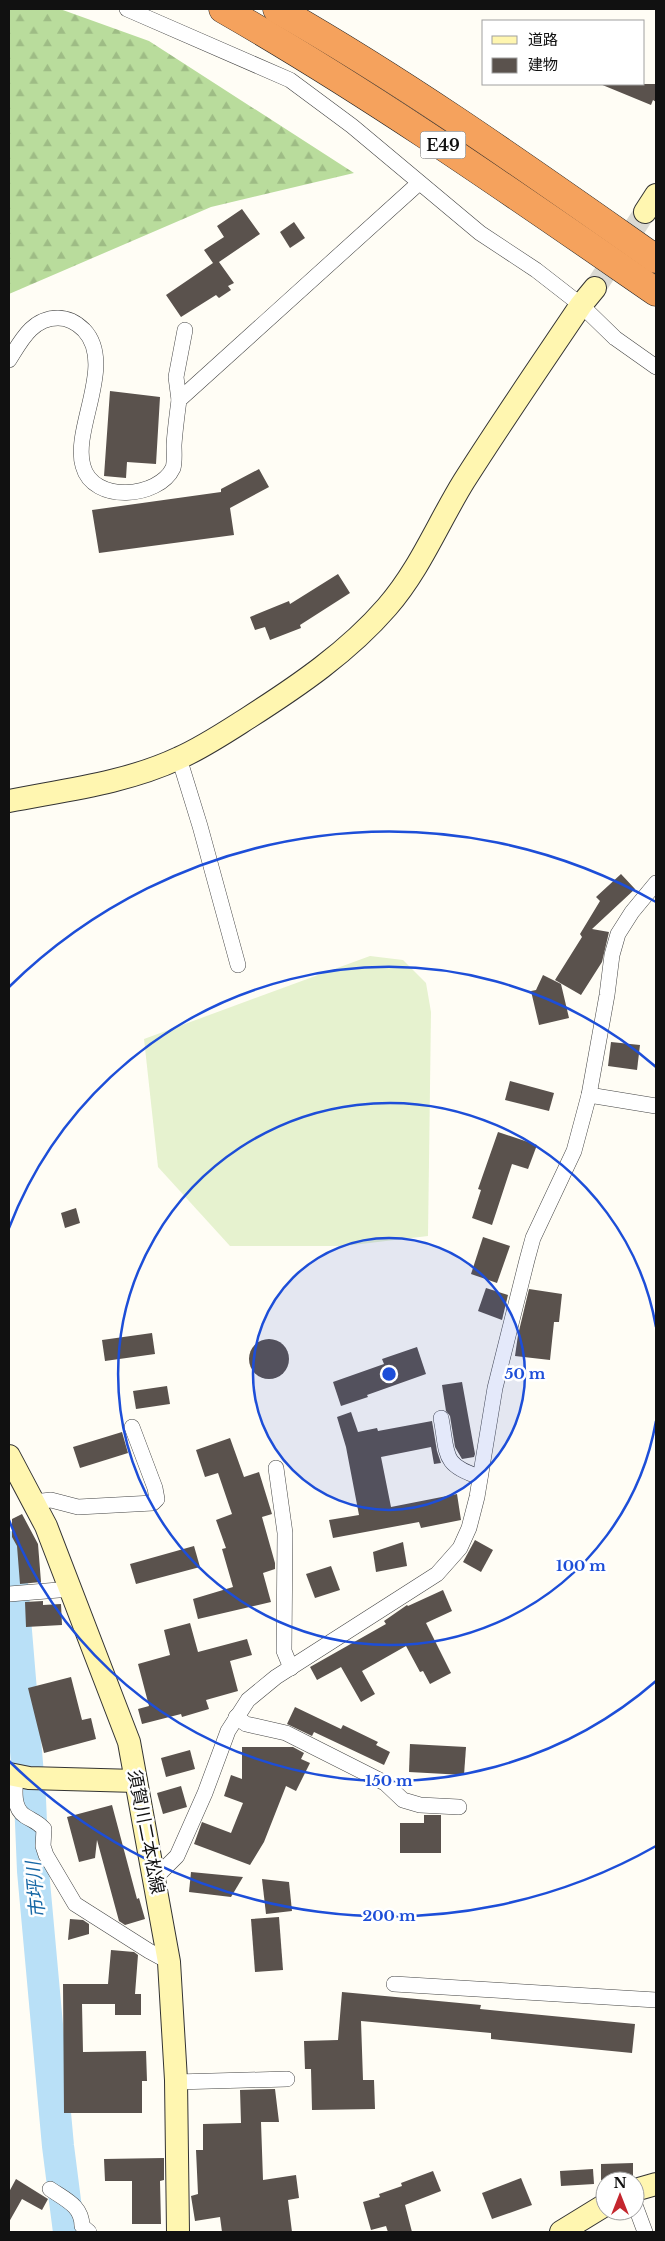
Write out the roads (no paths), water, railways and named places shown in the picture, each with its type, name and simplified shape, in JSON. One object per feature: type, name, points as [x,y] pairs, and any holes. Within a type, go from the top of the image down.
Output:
[{"type":"highway","name":"E49","points":[[223,9],[356,88],[479,169],[656,292]]},
{"type":"highway","name":"E49","points":[[277,9],[368,62],[492,145],[656,259]]},
{"type":"street","points":[[127,9],[290,80],[352,126],[480,233],[536,270],[588,296],[615,338],[656,367]]},
{"type":"street","points":[[180,400],[420,183]]},
{"type":"street","points":[[9,801],[108,782],[178,758],[229,730],[277,700],[320,668],[363,632],[388,606],[411,576],[464,482],[588,296]]},
{"type":"street","points":[[9,360],[33,326],[46,320],[62,318],[72,320],[88,335],[95,352],[92,398],[81,448],[83,469],[96,486],[114,493],[148,489],[173,467],[180,400],[176,377],[185,330]]},
{"type":"street","points":[[178,758],[200,826],[238,965]]},
{"type":"street","points":[[154,1878],[177,1856],[184,1843],[221,1748],[236,1717],[258,1691],[446,1566],[460,1548],[469,1528],[480,1477],[495,1388],[531,1245],[574,1151],[589,1095],[607,995],[612,955],[618,934],[640,900],[656,883]]},
{"type":"street","points":[[589,1095],[656,1106]]},
{"type":"street","points":[[441,1418],[450,1460],[461,1471],[480,1477]]},
{"type":"street","points":[[34,1502],[51,1500],[78,1507],[153,1503],[157,1499],[155,1488],[132,1427]]},
{"type":"street","name":"須賀川二本松線","points":[[9,1456],[46,1526],[129,1742],[168,1956],[176,2082],[178,2232]]},
{"type":"street","points":[[276,1468],[285,1533],[284,1651],[291,1668]]},
{"type":"street","points":[[9,1594],[70,1589]]},
{"type":"street","points":[[236,1717],[246,1724],[286,1733],[385,1783],[403,1800],[420,1805],[459,1807]]},
{"type":"street","points":[[136,1781],[29,1778],[12,1774],[14,1795],[18,1808],[24,1815],[37,1821],[44,1830],[43,1846],[46,1855],[75,1904],[148,1951],[160,1957],[168,1956]]},
{"type":"street","points":[[394,1984],[656,2000]]},
{"type":"street","points":[[176,2082],[287,2079]]},
{"type":"street","points":[[50,2189],[79,2210],[82,2216],[82,2226],[89,2232]]},
{"type":"street","points":[[561,2232],[595,2211]]},
{"type":"waterway","name":"市坪川","points":[[9,1547],[30,1799],[33,1871],[58,2146],[69,2232]]},
{"type":"tunnel","points":[[595,288],[645,212]]}]
